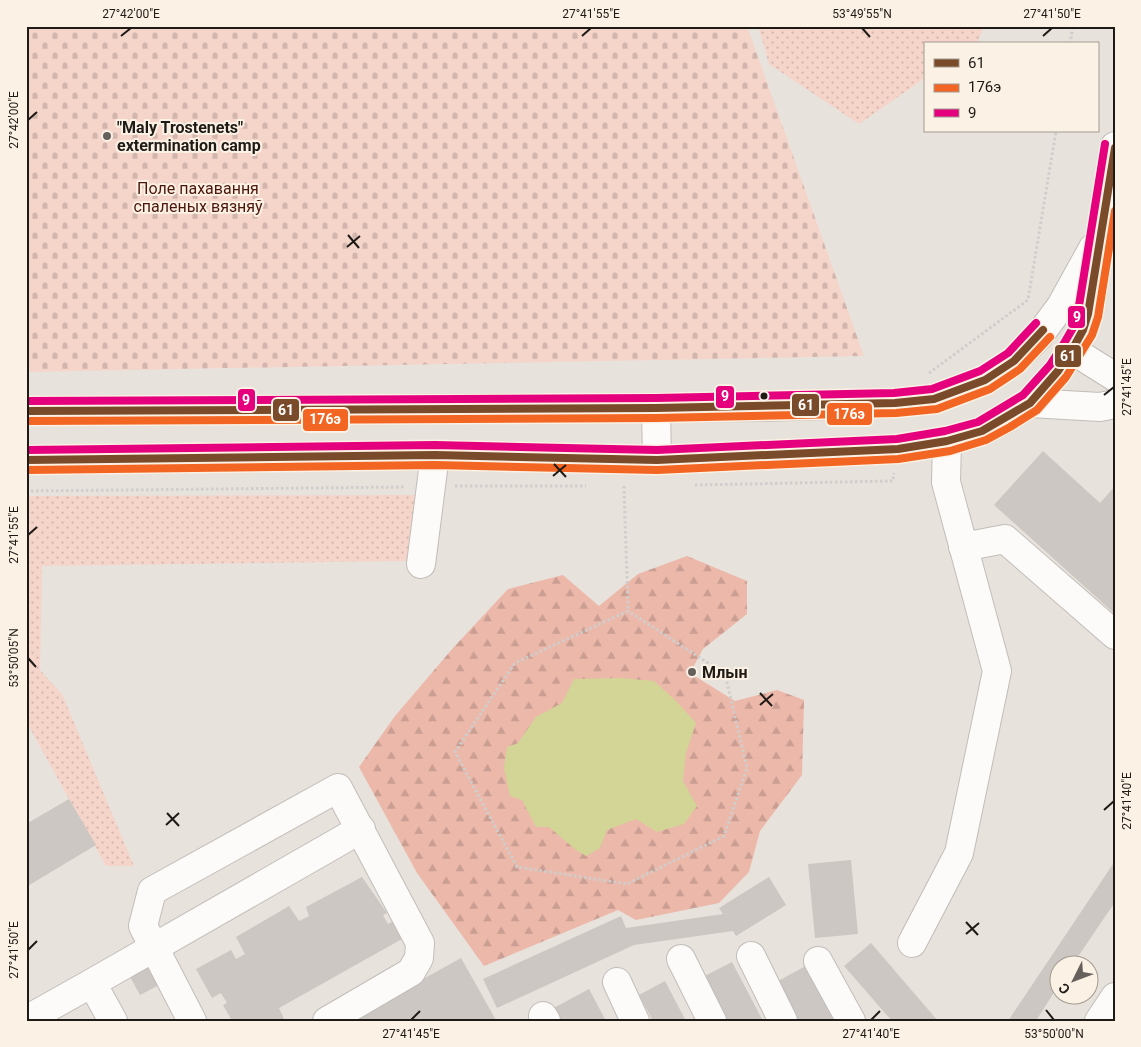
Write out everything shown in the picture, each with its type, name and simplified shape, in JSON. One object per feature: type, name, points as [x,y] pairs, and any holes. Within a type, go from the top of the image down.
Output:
[{"type":"main road","points":[[26,460],[435,454],[657,460],[898,449],[947,441],[982,431],[1030,403],[1058,371],[1083,330],[1088,314],[1115,146]]},
{"type":"main road","points":[[26,411],[656,408],[895,403],[934,399],[985,380],[1014,361],[1038,337],[1061,306],[1100,236]]},
{"type":"main road","points":[[1072,350],[1115,377]]},
{"type":"main road","points":[[1030,403],[1100,407],[1115,404]]},
{"type":"main road","points":[[656,408],[657,460]]},
{"type":"main road","points":[[912,943],[959,853],[997,671],[946,482],[947,441]]},
{"type":"main road","points":[[421,564],[435,454]]},
{"type":"main road","points":[[963,547],[1005,539],[1115,635]]},
{"type":"main road","points":[[192,1021],[143,926],[152,890],[338,788],[420,943],[419,958],[411,972],[327,1021]]},
{"type":"main road","points":[[26,1020],[360,829]]},
{"type":"main road","points":[[751,956],[783,1021]]},
{"type":"main road","points":[[681,959],[712,1021]]},
{"type":"main road","points":[[818,961],[852,1021]]},
{"type":"main road","points":[[617,982],[635,1021]]},
{"type":"main road","points":[[92,983],[113,1021]]},
{"type":"main road","points":[[1099,1021],[1115,997]]},
{"type":"path","points":[[1070,42],[1073,26]]},
{"type":"path","points":[[1028,300],[1056,132]]},
{"type":"path","points":[[689,485],[893,481]]},
{"type":"path","points":[[26,490],[589,486]]},
{"type":"path","points":[[616,486],[624,486],[628,611]]},
{"type":"path","points":[[628,611],[725,674],[747,768],[724,836],[627,884],[517,867],[455,752],[515,663],[628,611]]},
{"type":"green space","name":"Поле пахавання спаленых вязняў","points":[[26,26],[747,26],[864,356],[26,372]]},
{"type":"green space","points":[[758,26],[984,26],[977,42],[924,42],[924,79],[859,124],[769,64]]},
{"type":"green space","points":[[419,495],[406,561],[42,566],[40,670],[62,694],[134,866],[106,866],[26,721],[26,496]]},
{"type":"green space","points":[[687,556],[747,581],[747,614],[703,649],[690,673],[735,701],[777,690],[804,700],[802,775],[760,831],[749,872],[719,903],[636,920],[618,910],[484,966],[417,873],[359,767],[395,716],[453,648],[508,589],[563,575],[599,606],[638,574]]},
{"type":"shaded area","points":[[620,678],[654,681],[696,723],[686,753],[683,781],[697,806],[684,824],[657,832],[636,819],[607,830],[600,848],[586,856],[549,827],[536,827],[522,800],[510,796],[504,768],[507,747],[518,743],[536,717],[562,703],[574,679]]},
{"type":"building","points":[[1043,451],[1100,503],[1115,486],[1115,614],[994,505]]},
{"type":"building","points":[[69,799],[96,845],[26,887],[26,824]]},
{"type":"building","points":[[851,860],[858,934],[815,938],[808,864]]},
{"type":"building","points":[[1115,861],[1115,902],[1080,954],[1053,954]]},
{"type":"building","points":[[362,877],[387,913],[383,915],[388,924],[395,920],[402,939],[279,1008],[285,1021],[232,1021],[223,1005],[227,1003],[221,993],[212,998],[196,969],[231,950],[236,959],[245,954],[236,937],[289,906],[299,921],[309,916],[306,907]]},
{"type":"building","points":[[769,877],[786,905],[736,936],[733,931],[634,945],[497,1008],[483,979],[621,916],[626,928],[723,914],[719,908]]},
{"type":"building","points":[[871,943],[938,1021],[892,1021],[844,966]]},
{"type":"building","points":[[461,958],[496,1020],[348,1021]]},
{"type":"building","points":[[1048,961],[1048,1002],[1036,1021],[1008,1021]]},
{"type":"building","points":[[732,962],[763,1021],[718,1021],[697,980]]},
{"type":"building","points":[[811,963],[842,1021],[788,1021],[769,986]]},
{"type":"building","points":[[149,965],[159,985],[140,995],[129,975]]},
{"type":"building","points":[[665,981],[686,1021],[653,1021],[639,995]]},
{"type":"building","points":[[589,989],[606,1021],[556,1021],[550,1010]]},
{"type":"transit line","name":"9","points":[[26,450],[435,445],[657,450],[897,439],[945,431],[978,422],[1023,395],[1050,365],[1074,326],[1078,312],[1105,144]]},
{"type":"transit line","name":"61","points":[[26,460],[435,455],[657,460],[898,449],[947,441],[982,431],[1030,403],[1058,371],[1083,330],[1088,314],[1115,148]]},
{"type":"transit line","name":"176э","points":[[26,470],[435,465],[657,470],[898,459],[950,451],[986,440],[1037,410],[1066,377],[1092,335],[1098,317],[1115,211]]},
{"type":"transit line","name":"9","points":[[26,401],[656,398],[894,393],[932,389],[980,371],[1008,353],[1036,323]]},
{"type":"transit line","name":"61","points":[[26,411],[656,408],[895,403],[934,399],[985,380],[1014,361],[1043,330]]},
{"type":"transit line","name":"176э","points":[[26,421],[656,418],[896,413],[937,409],[990,389],[1020,369],[1050,337]]},
{"type":"place","name":"\"Maly Trostenets\" extermination camp","points":[[107,136]]},
{"type":"place","name":"Млын","points":[[692,672]]}]
